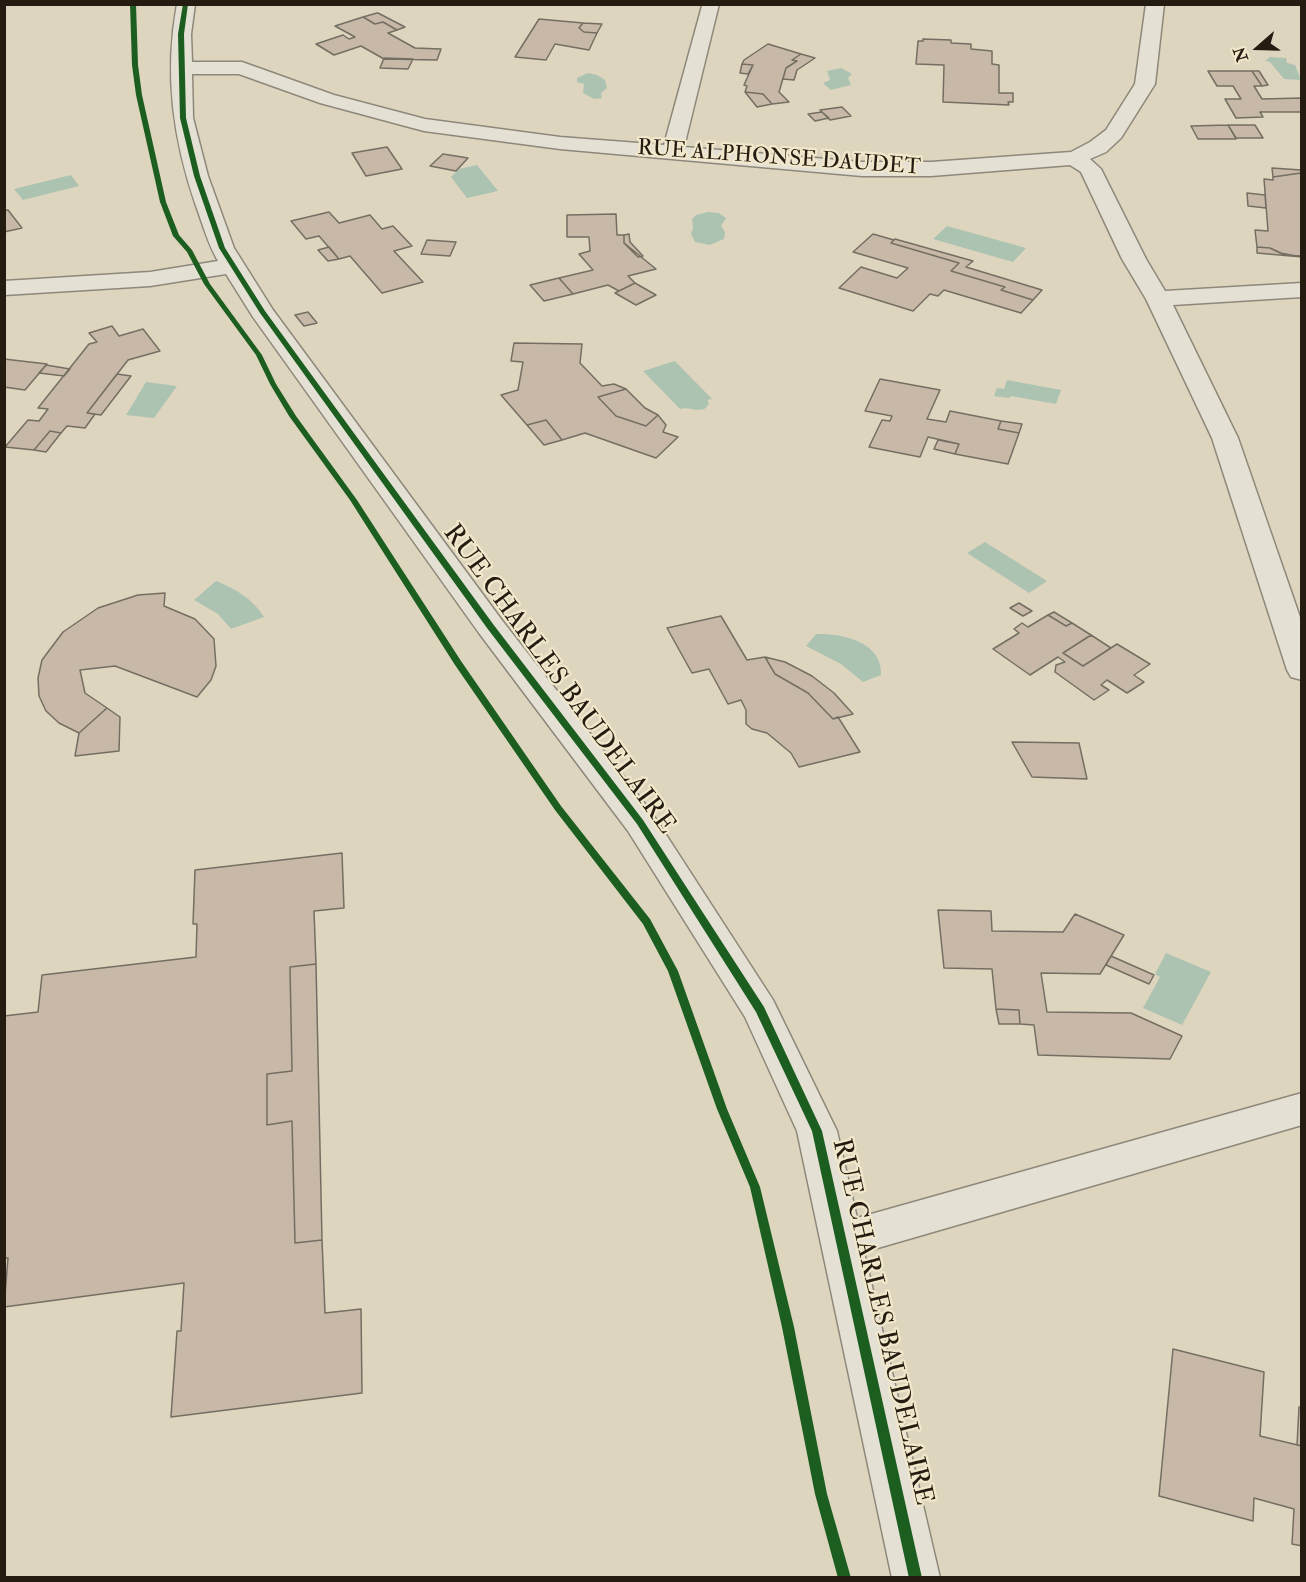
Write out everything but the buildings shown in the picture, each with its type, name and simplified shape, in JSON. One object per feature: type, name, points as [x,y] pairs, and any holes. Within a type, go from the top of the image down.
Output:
[{"type":"street","name":"RUE CHARLES BAUDELAIRE","points":[[186,4],[181,34],[180,69],[183,118],[196,176],[218,239],[232,266],[262,312],[490,626],[640,822],[760,1010],[817,1131],[843,1240],[916,1578]]},
{"type":"street","points":[[1155,4],[1145,84],[1114,134],[1098,147],[1075,158],[1090,169],[1134,259],[1158,300],[1225,438],[1302,670]]},
{"type":"street","points":[[672,154],[711,6]]},
{"type":"street","name":"RUE ALPHONSE DAUDET","points":[[180,69],[242,68],[307,93],[372,112],[477,134],[672,154],[861,169],[931,169],[1075,158]]},
{"type":"street","points":[[4,288],[150,279],[232,266]]},
{"type":"street","points":[[1158,300],[1302,290]]},
{"type":"street","points":[[843,1240],[1302,1109]]},
{"type":"shaded area","points":[[1270,57],[1286,58],[1287,63],[1295,65],[1301,80],[1284,79],[1270,62],[1265,61]]},
{"type":"shaded area","points":[[841,68],[852,74],[848,78],[851,85],[831,90],[823,83],[830,80],[827,71]]},
{"type":"shaded area","points":[[588,73],[605,80],[607,88],[601,93],[602,98],[594,99],[583,93],[584,84],[577,82],[577,78]]},
{"type":"shaded area","points":[[477,165],[498,191],[467,198],[451,177],[459,169]]},
{"type":"shaded area","points":[[71,175],[79,186],[23,200],[14,189]]},
{"type":"shaded area","points":[[708,212],[719,213],[726,218],[721,226],[725,232],[724,239],[710,245],[695,242],[691,234],[692,219],[696,215]]},
{"type":"shaded area","points":[[947,226],[1026,248],[1013,262],[933,239]]},
{"type":"shaded area","points":[[675,361],[712,399],[707,400],[709,403],[706,408],[680,409],[643,371]]},
{"type":"shaded area","points":[[1007,380],[1061,390],[1056,404],[1011,396],[1009,398],[994,396],[997,388],[1004,389]]},
{"type":"shaded area","points":[[146,382],[177,386],[154,418],[126,415]]},
{"type":"shaded area","points":[[985,542],[1047,581],[1029,593],[967,553]]},
{"type":"shaded area","points":[[216,581],[243,595],[264,617],[231,629],[218,614],[194,600]]},
{"type":"shaded area","points":[[816,634],[849,638],[868,647],[880,664],[881,675],[863,682],[841,664],[806,646]]},
{"type":"shaded area","points":[[1166,953],[1211,972],[1182,1025],[1143,1008],[1160,977],[1155,974]]},
{"type":"cycle path","points":[[133,4],[135,65],[139,95],[163,202],[176,236],[190,251],[207,284],[259,355],[273,384],[293,416],[353,500],[458,663],[558,808],[647,922],[673,971],[722,1109],[755,1187],[788,1327],[821,1494],[845,1578]]},
{"type":"cycle path","points":[[186,4],[181,34],[183,118],[197,176],[222,248],[262,312],[490,626],[640,822],[760,1010],[817,1131],[916,1578]]}]
